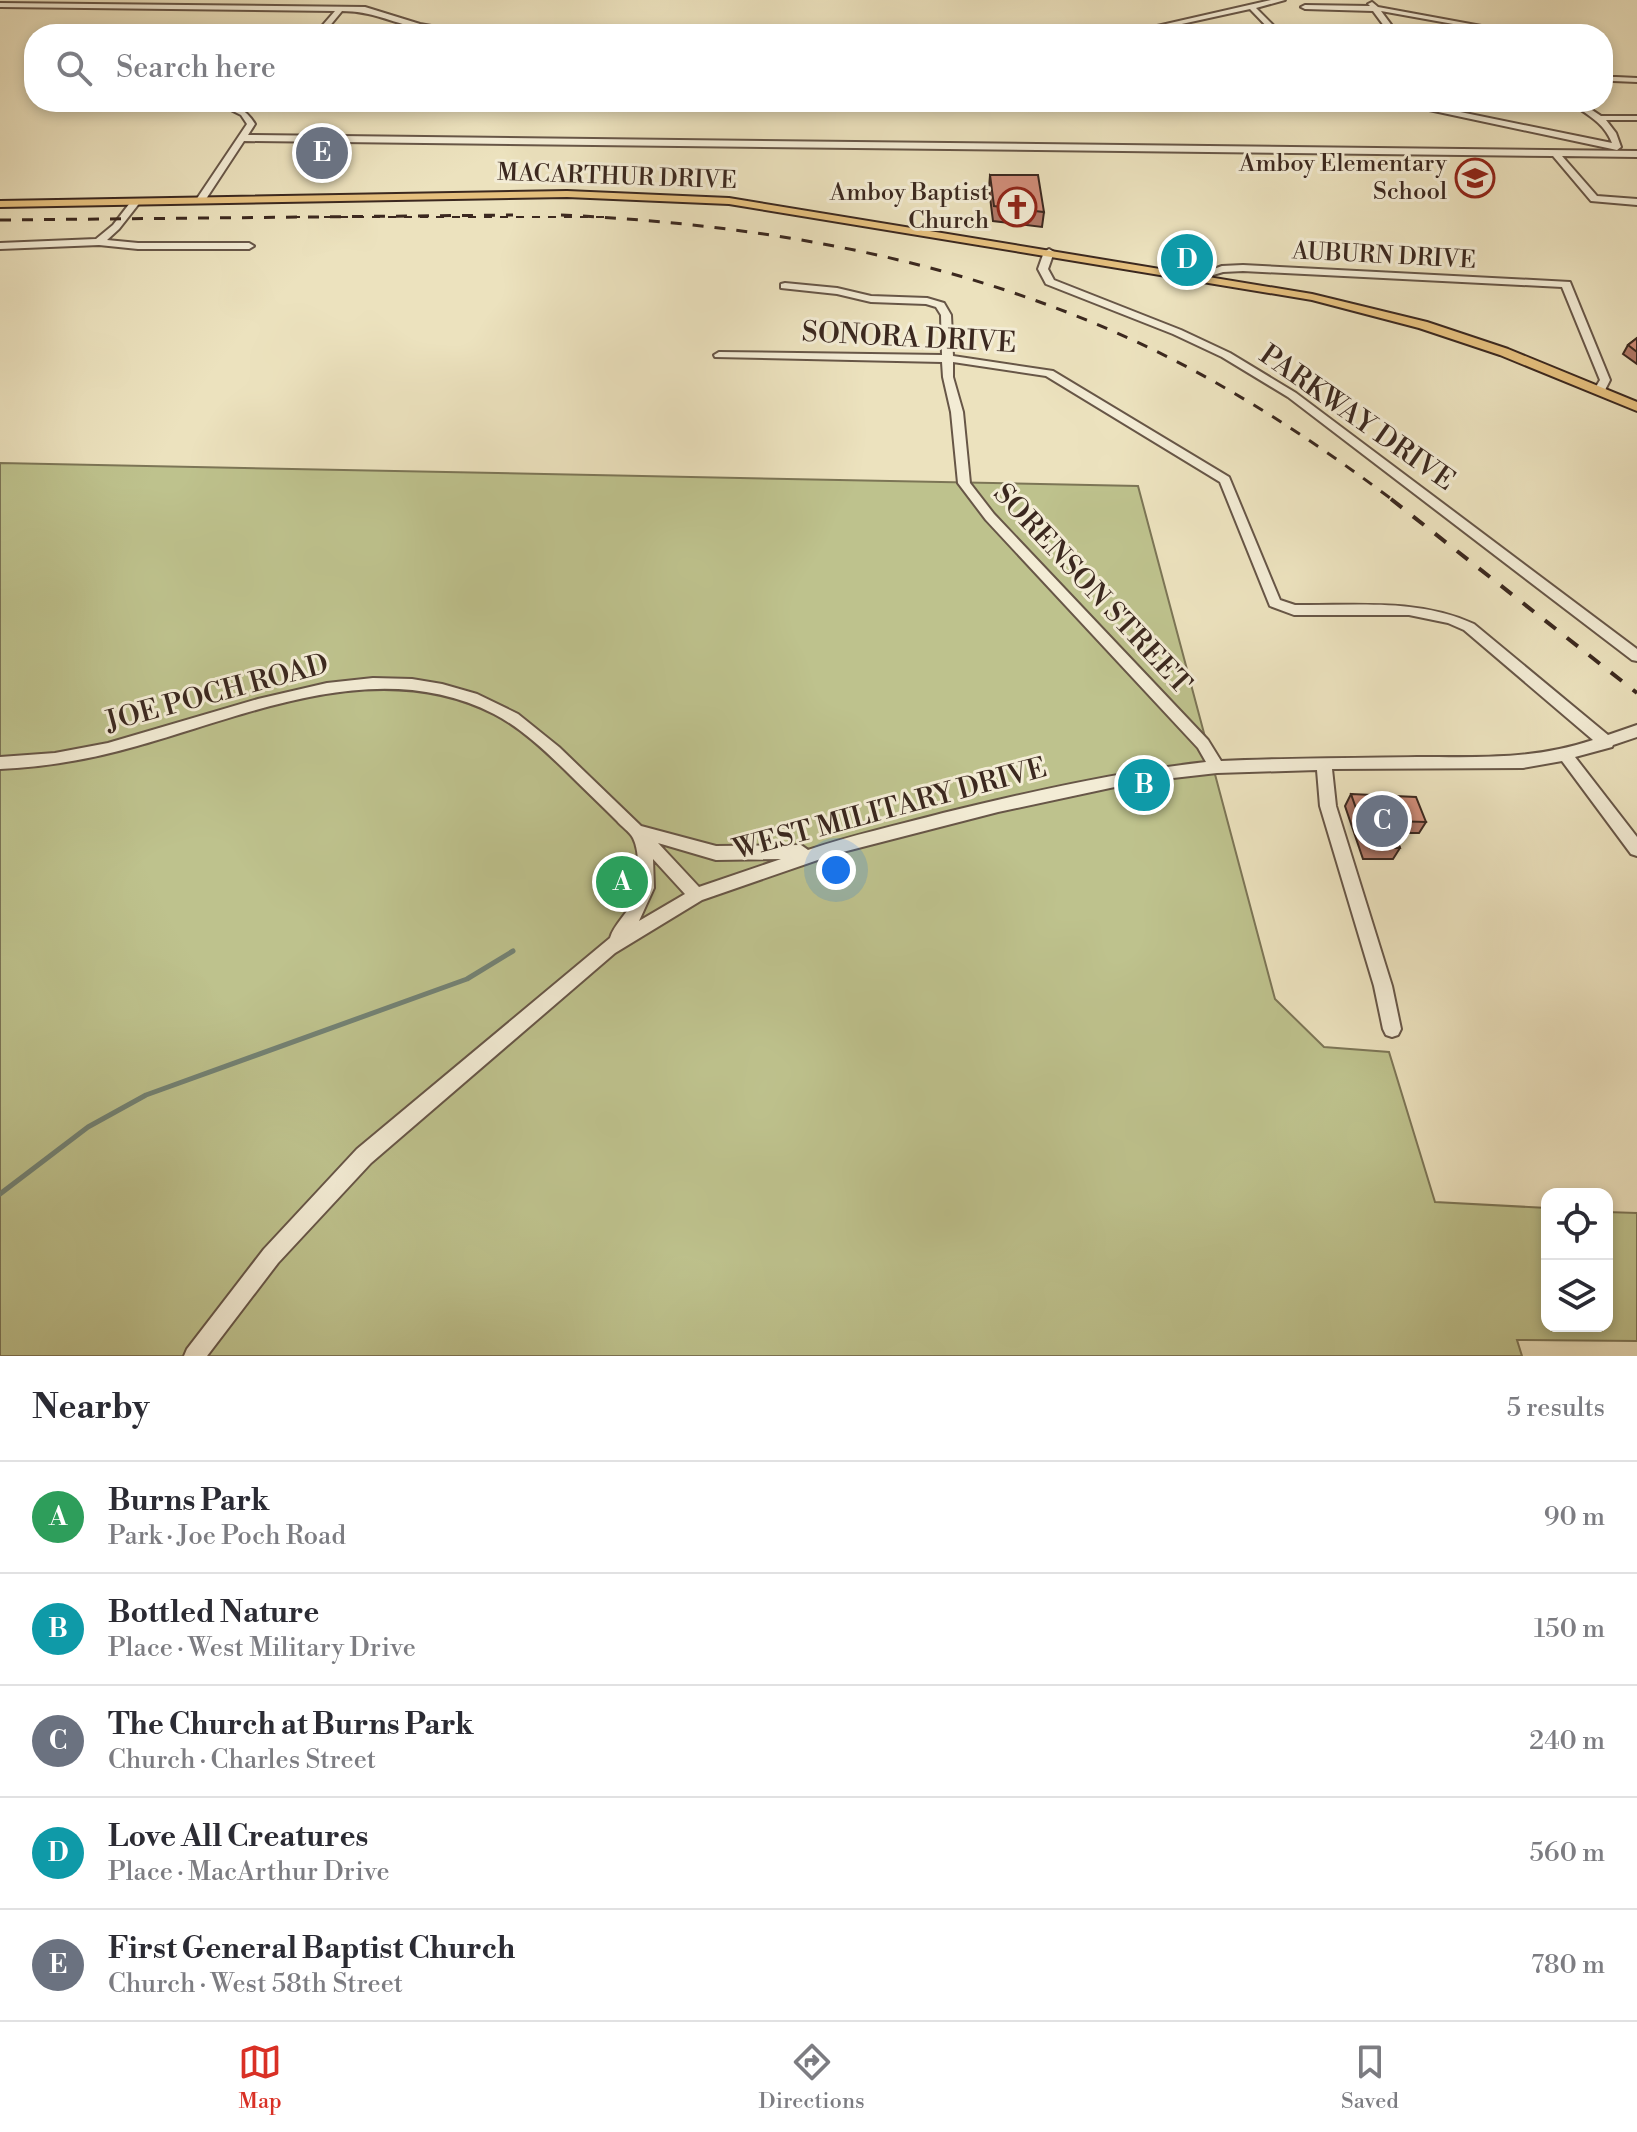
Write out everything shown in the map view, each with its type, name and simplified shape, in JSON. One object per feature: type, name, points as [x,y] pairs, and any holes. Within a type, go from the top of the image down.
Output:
[{"type":"main road","name":"MACARTHUR DRIVE","points":[[0,204],[529,194],[692,198],[1049,252],[1298,294],[1385,314],[1504,352],[1637,407]]},
{"type":"street","points":[[1171,24],[1281,0]]},
{"type":"street","points":[[1369,0],[1387,24]]},
{"type":"street","points":[[0,5],[372,10],[413,24]]},
{"type":"street","points":[[1251,6],[1268,24]]},
{"type":"street","points":[[1305,7],[1376,8],[1465,24]]},
{"type":"street","points":[[327,24],[340,9]]},
{"type":"street","points":[[1616,79],[1637,80]]},
{"type":"street","points":[[201,200],[251,124],[241,112]]},
{"type":"street","points":[[1447,112],[1637,154]]},
{"type":"street","points":[[1589,112],[1615,138],[1616,150]]},
{"type":"street","points":[[1598,118],[1637,118]]},
{"type":"street","points":[[244,138],[1555,153],[1616,150]]},
{"type":"street","points":[[1555,153],[1594,199],[1637,202]]},
{"type":"street","points":[[99,242],[116,227],[136,201]]},
{"type":"street","points":[[0,246],[99,242],[138,246],[249,246]]},
{"type":"street","name":"PARKWAY DRIVE","points":[[1049,252],[1043,269],[1050,282],[1177,332],[1226,355],[1292,395],[1637,656]]},
{"type":"street","name":"AUBURN DRIVE","points":[[1200,276],[1222,269],[1243,268],[1566,284],[1605,380],[1600,390]]},
{"type":"street","name":"SORENSON STREET","points":[[785,286],[837,291],[871,299],[927,301],[940,305],[946,315],[948,359],[964,483],[1203,744],[1217,767]]},
{"type":"street","name":"SONORA DRIVE","points":[[719,355],[948,359],[992,362],[1049,373],[1221,476],[1234,495],[1272,597],[1283,608],[1327,612],[1429,612],[1452,618],[1469,627],[1607,743]]},
{"type":"street","name":"JOE POCH ROAD","points":[[0,763],[44,761],[88,754],[311,691],[375,683],[420,685],[468,697],[513,718],[546,744],[639,832],[696,895]]},
{"type":"street","name":"WEST MILITARY DRIVE","points":[[194,1356],[271,1256],[364,1156],[609,948],[696,895],[822,852],[1092,784],[1217,767],[1324,763],[1497,763],[1565,755],[1637,731]]},
{"type":"street","points":[[1565,755],[1637,849]]},
{"type":"street","points":[[1324,763],[1328,806],[1383,986],[1392,1029]]},
{"type":"street","points":[[609,948],[638,910],[648,884],[639,832]]},
{"type":"street","name":"JOE POCH ROAD","points":[[639,832],[716,853],[822,852]]},
{"type":"green space","points":[[0,463],[1138,486],[1275,999],[1324,1047],[1389,1052],[1435,1202],[1541,1208],[1541,1332],[1613,1332],[1613,1212],[1637,1213],[1637,1341],[1517,1340],[1522,1356],[0,1356]]},
{"type":"building","points":[[990,175],[1038,175],[1044,212],[994,206]]},
{"type":"building","points":[[1637,338],[1637,352],[1628,345]]},
{"type":"building","points":[[1351,794],[1416,797],[1426,822],[1390,821],[1400,848],[1370,848]]},
{"type":"waterway","points":[[0,1194],[88,1127],[146,1095],[467,979],[513,951]]},
{"type":"railway","points":[[308,217],[513,215]]},
{"type":"railway","points":[[561,215],[594,217]]},
{"type":"railway","points":[[292,217],[308,217]]},
{"type":"railway","points":[[0,220],[308,217]]},
{"type":"railway","points":[[308,217],[594,217]]},
{"type":"railway","points":[[594,217],[607,217]]},
{"type":"railway","points":[[594,217],[724,229],[805,241],[964,277],[1041,302],[1117,333],[1191,369],[1295,431],[1394,501]]},
{"type":"railway","points":[[1391,499],[1637,693]]},
{"type":"place","name":"First General Baptist Church","points":[[322,153]]},
{"type":"place","name":"Amboy Elementary School","points":[[1475,178]]},
{"type":"place","name":"Amboy Baptist Church","points":[[1017,207]]},
{"type":"place","name":"Love All Creatures","points":[[1187,260]]},
{"type":"place","name":"Bottled Nature","points":[[1144,785]]},
{"type":"place","name":"The Church at Burns Park","points":[[1382,821]]},
{"type":"place","name":"Burns Park","points":[[622,882]]}]
